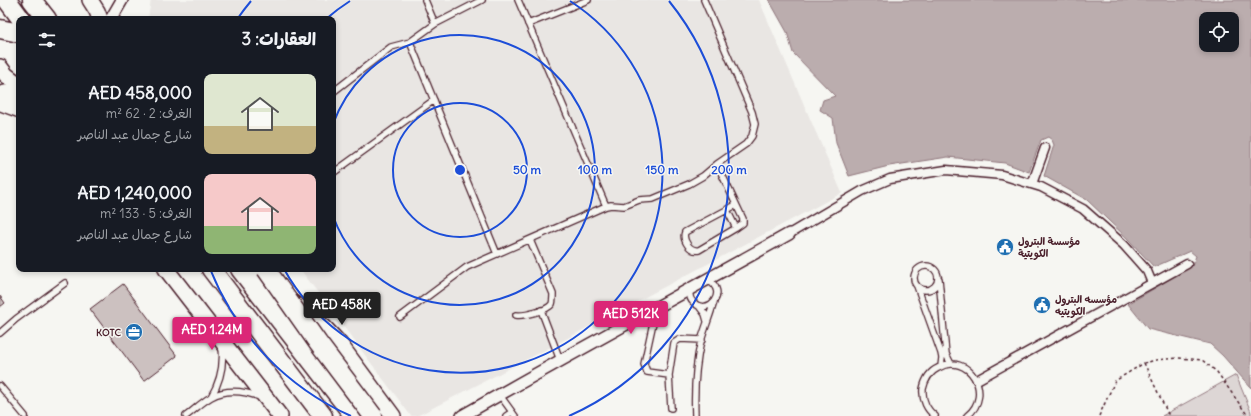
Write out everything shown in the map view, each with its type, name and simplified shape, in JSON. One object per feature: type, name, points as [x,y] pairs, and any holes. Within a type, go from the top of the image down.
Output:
[{"type":"highway","points":[[7,0],[20,16]]},
{"type":"highway","points":[[32,0],[45,16]]},
{"type":"highway","points":[[0,29],[16,32]]},
{"type":"highway","points":[[0,101],[16,107]]},
{"type":"highway","points":[[200,272],[232,309],[270,346]]},
{"type":"highway","points":[[214,272],[323,416]]},
{"type":"highway","points":[[242,272],[354,416]]},
{"type":"highway","points":[[268,272],[318,343],[373,416]]},
{"type":"main road","points":[[0,5],[4,0]]},
{"type":"main road","points":[[90,0],[98,11],[99,16]]},
{"type":"main road","points":[[0,67],[6,75],[16,83]]},
{"type":"main road","points":[[0,94],[16,91]]},
{"type":"main road","points":[[168,272],[280,416]]},
{"type":"main road","points":[[256,272],[281,295],[307,312],[325,328],[339,343],[393,416]]},
{"type":"street","points":[[113,16],[122,0]]},
{"type":"street","points":[[1032,184],[1045,148]]},
{"type":"street","points":[[462,416],[560,360],[673,300],[862,191],[890,179],[946,170],[1002,175],[1041,187],[1083,209],[1124,245],[1146,271],[1152,283]]},
{"type":"street","points":[[977,380],[1187,264]]},
{"type":"lane","points":[[425,0],[435,24]]},
{"type":"lane","points":[[336,90],[391,46],[410,42],[435,24],[482,0]]},
{"type":"lane","points":[[518,0],[606,206]]},
{"type":"lane","points":[[528,24],[588,0]]},
{"type":"lane","points":[[400,318],[467,267],[606,206],[624,206],[639,200],[653,199],[690,184],[704,176],[717,164],[746,144],[752,136],[754,124],[752,112],[704,0]]},
{"type":"lane","points":[[410,42],[497,254]]},
{"type":"lane","points":[[336,171],[434,100]]},
{"type":"lane","points":[[717,164],[744,221],[736,228],[699,250],[693,251],[684,236],[685,232],[736,205]]},
{"type":"lane","points":[[727,210],[736,228]]},
{"type":"lane","points":[[516,315],[531,314],[548,307],[551,304],[553,294],[530,240]]},
{"type":"lane","points":[[941,366],[941,353],[914,276],[918,268],[928,265],[933,266],[938,274],[946,354],[951,364]]},
{"type":"lane","points":[[917,286],[920,289],[930,290],[938,284],[939,279]]},
{"type":"lane","points":[[695,416],[696,368],[702,340],[717,291],[712,282],[708,280]]},
{"type":"lane","points":[[0,334],[65,283]]},
{"type":"lane","points":[[690,290],[691,299],[705,314],[707,322]]},
{"type":"lane","points":[[673,300],[685,299],[696,305],[704,307],[714,302]]},
{"type":"lane","points":[[656,309],[644,364],[647,372],[669,375]]},
{"type":"lane","points":[[541,310],[560,360]]},
{"type":"lane","points":[[186,416],[210,397],[219,382],[223,356],[220,339]]},
{"type":"lane","points":[[670,408],[669,375],[674,343],[680,339],[702,340]]},
{"type":"lane","points":[[935,416],[927,408],[924,401],[924,384],[928,376],[934,370],[941,366],[951,364],[966,368],[977,380],[979,397],[977,405],[970,415]]},
{"type":"lane","points":[[0,386],[25,416]]},
{"type":"lane","points":[[210,397],[236,391],[253,394],[269,402]]},
{"type":"lane","points":[[499,394],[513,414],[506,416]]},
{"type":"path","points":[[1099,416],[1115,381],[1144,363],[1156,360],[1178,358],[1202,360],[1217,372],[1248,416]]},
{"type":"path","points":[[1144,363],[1169,416]]},
{"type":"shaded area","points":[[151,0],[759,0],[842,193],[545,350],[417,416],[411,416],[302,272],[336,272],[336,16],[148,16]]},
{"type":"shaded area","points":[[769,0],[1251,0],[1251,388],[1223,356],[1210,344],[1148,329],[1128,304],[1192,266],[1196,256],[1190,251],[1154,267],[1128,239],[1087,200],[1044,176],[1054,145],[1052,140],[1048,137],[1041,140],[1029,172],[1005,163],[948,157],[889,166],[849,176],[836,143],[833,118],[820,110],[823,100],[835,96],[793,53],[787,32]]},
{"type":"shaded area","points":[[1236,375],[1251,412],[1251,416],[1162,416]]},
{"type":"building","name":"KOTC","points":[[123,284],[177,356],[144,381],[90,309]]},
{"type":"building","points":[[0,296],[5,303],[0,307]]},
{"type":"place","name":"مؤسسة البترول الكويتية","points":[[1005,247]]},
{"type":"place","name":"مؤسسه البترول الكويتيه","points":[[1042,305]]},
{"type":"place","name":"KOTC","points":[[134,332]]}]
